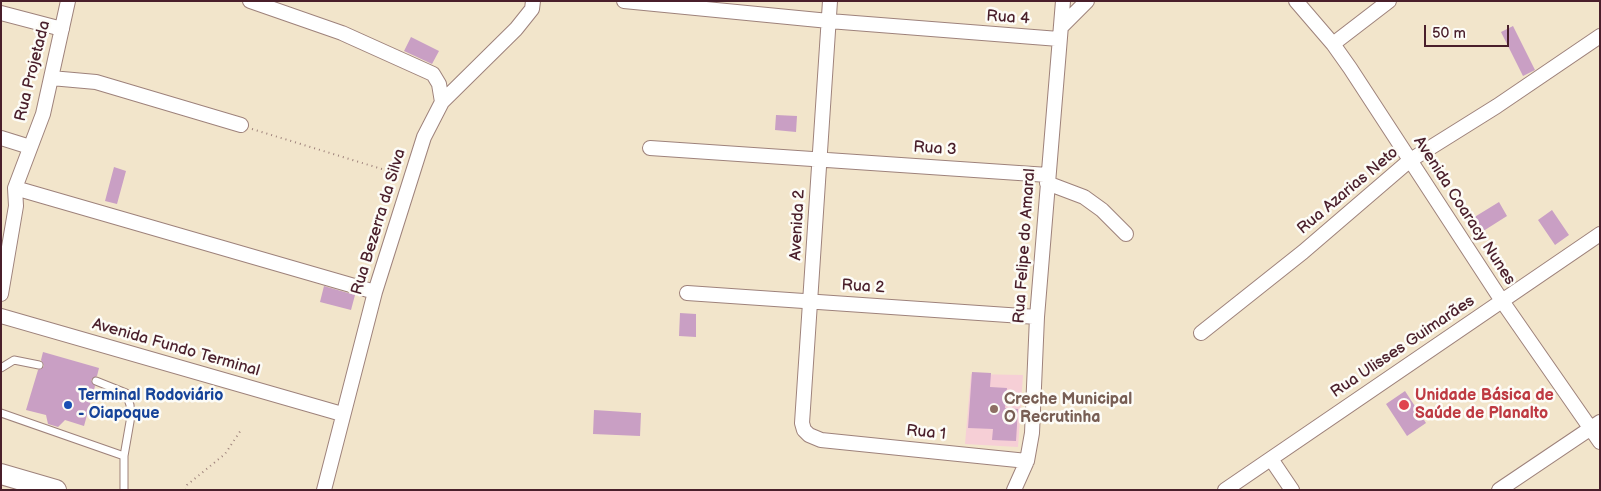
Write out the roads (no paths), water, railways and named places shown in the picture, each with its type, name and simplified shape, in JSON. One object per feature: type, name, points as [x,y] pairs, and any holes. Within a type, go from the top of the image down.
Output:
[{"type":"street","name":"Rua Projetada","points":[[1,294],[3,273],[16,206],[15,188],[43,114],[68,1]]},
{"type":"street","points":[[250,1],[342,33],[433,74],[440,84],[442,102]]},
{"type":"street","name":"Rua 4","points":[[624,1],[829,21],[1060,33]]},
{"type":"street","name":"Avenida 2","points":[[821,440],[809,435],[802,423],[812,301],[830,1]]},
{"type":"street","name":"Rua Felipe do Amaral","points":[[1014,490],[1027,461],[1032,433],[1037,316],[1063,1]]},
{"type":"street","points":[[1060,33],[1086,1]]},
{"type":"street","name":"Avenida Coaracy Nunes","points":[[1296,1],[1333,44],[1502,301],[1595,426],[1600,442]]},
{"type":"street","points":[[1333,44],[1389,1]]},
{"type":"street","name":"Rua Bezerra da Silva","points":[[324,490],[342,414],[375,292],[424,138],[442,102],[486,60],[532,5]]},
{"type":"street","points":[[1,12],[62,29]]},
{"type":"street","name":"Rua Azarias Neto","points":[[1201,332],[1303,252],[1409,161],[1497,106],[1600,36]]},
{"type":"street","points":[[51,78],[96,82],[240,125]]},
{"type":"street","points":[[1,138],[30,146]]},
{"type":"street","name":"Rua 3","points":[[650,148],[820,158],[1047,179],[1084,197],[1102,210],[1126,234]]},
{"type":"street","points":[[15,188],[375,292]]},
{"type":"street","name":"Rua Ulisses Guimarães","points":[[1226,490],[1376,385],[1600,234]]},
{"type":"street","name":"Rua 2","points":[[687,293],[1037,316]]},
{"type":"street","name":"Avenida Fundo Terminal","points":[[1,316],[342,414]]},
{"type":"street","points":[[1499,490],[1595,426]]},
{"type":"street","name":"Rua 1","points":[[821,440],[1027,461]]},
{"type":"street","points":[[1272,459],[1292,490]]},
{"type":"street","points":[[1,474],[47,489]]},
{"type":"lane","points":[[1,368],[14,360],[39,365]]},
{"type":"lane","points":[[96,381],[126,394],[130,405],[132,416],[124,456],[124,490]]},
{"type":"lane","points":[[1,413],[124,456]]},
{"type":"place","name":"Terminal Rodoviário - Oiapoque","points":[[68,405]]},
{"type":"place","name":"Unidade Básica de Saúde de Planalto","points":[[1404,405]]},
{"type":"place","name":"Creche Municipal O Recrutinha","points":[[994,409]]}]
